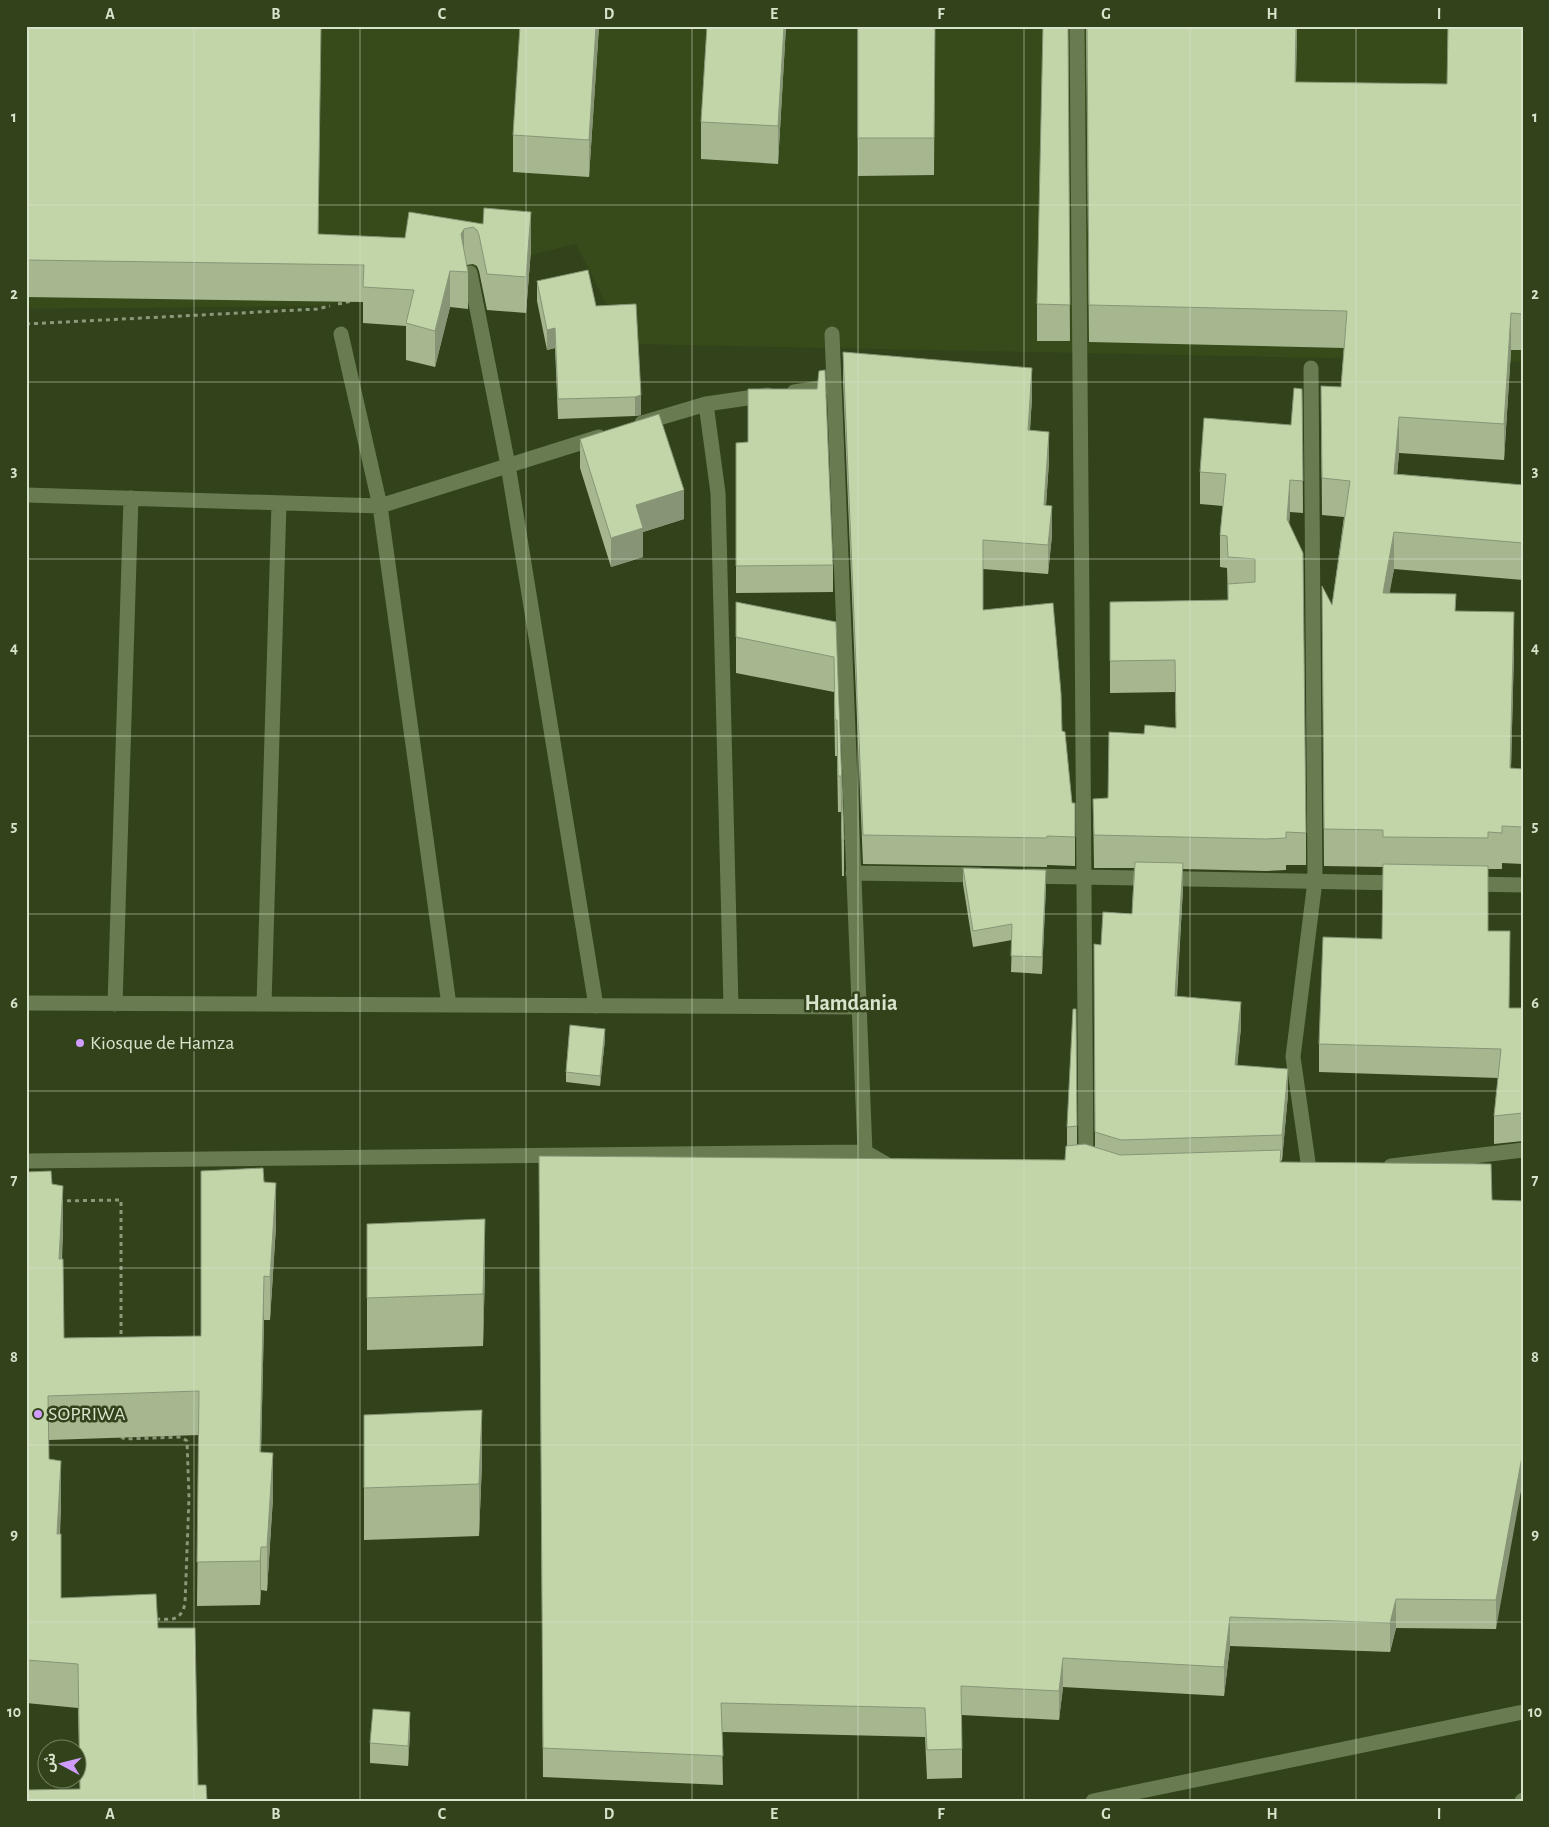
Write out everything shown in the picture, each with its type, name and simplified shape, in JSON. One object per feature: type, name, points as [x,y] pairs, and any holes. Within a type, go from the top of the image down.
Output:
[{"type":"street","points":[[1078,26],[1079,369],[1085,876],[1081,1164],[1103,1169]]},
{"type":"street","points":[[470,273],[508,465],[596,1006]]},
{"type":"street","points":[[341,334],[380,506],[449,1005]]},
{"type":"street","points":[[832,334],[865,1152]]},
{"type":"street","points":[[1311,368],[1315,881],[1293,1056],[1304,1170],[1326,1170]]},
{"type":"street","points":[[631,427],[706,404],[834,386]]},
{"type":"street","points":[[706,404],[718,492],[731,1006]]},
{"type":"street","points":[[26,495],[380,506],[612,433]]},
{"type":"street","points":[[115,1004],[131,498]]},
{"type":"street","points":[[264,1004],[279,503]]},
{"type":"street","points":[[853,874],[1085,876],[1414,883]]},
{"type":"street","points":[[1453,884],[1523,885]]},
{"type":"street","points":[[26,1004],[859,1007]]},
{"type":"street","points":[[1380,1167],[1523,1150]]},
{"type":"street","points":[[26,1161],[865,1152],[903,1173]]},
{"type":"street","points":[[1093,1801],[1523,1712]]},
{"type":"path","points":[[26,324],[317,310],[355,300]]},
{"type":"path","points":[[54,1201],[121,1200],[121,1343]]},
{"type":"path","points":[[121,1437],[125,1439],[181,1437],[186,1440],[188,1446],[190,1497],[185,1604],[180,1616],[176,1618],[146,1619]]},
{"type":"shaded area","points":[[26,26],[1523,26],[1523,362],[626,344],[576,244],[322,306],[26,309]]},
{"type":"building","points":[[26,26],[321,26],[318,234],[405,238],[409,212],[483,224],[484,208],[531,212],[526,277],[487,274],[477,230],[473,227],[464,229],[461,234],[468,272],[450,271],[435,331],[406,323],[414,290],[363,287],[364,265],[26,260]]},
{"type":"building","points":[[520,26],[596,26],[589,140],[513,135]]},
{"type":"building","points":[[707,26],[784,26],[778,126],[701,122]]},
{"type":"building","points":[[858,26],[935,26],[934,138],[858,138]]},
{"type":"building","points":[[1043,26],[1068,26],[1070,305],[1037,304]]},
{"type":"building","points":[[1087,26],[1296,26],[1295,82],[1447,84],[1448,26],[1523,26],[1523,314],[1511,313],[1504,424],[1399,417],[1394,474],[1523,485],[1523,543],[1394,532],[1383,593],[1456,594],[1455,611],[1514,612],[1510,768],[1523,769],[1523,827],[1502,826],[1502,833],[1488,832],[1488,838],[1383,837],[1383,830],[1324,829],[1322,586],[1332,605],[1350,481],[1322,478],[1321,386],[1341,387],[1347,311],[1089,305]]},
{"type":"building","points":[[588,270],[596,306],[636,304],[641,395],[635,397],[558,399],[555,328],[547,330],[537,281]]},
{"type":"building","points":[[843,352],[1032,368],[1028,430],[1049,432],[1044,505],[1052,506],[1048,545],[983,540],[983,610],[1053,603],[1061,693],[1062,731],[1065,732],[1072,803],[1075,803],[1075,837],[863,835]]},
{"type":"building","points":[[825,370],[833,565],[736,566],[736,443],[748,442],[748,389],[817,389],[819,371]]},
{"type":"building","points":[[1294,388],[1302,389],[1303,481],[1290,480],[1287,519],[1303,553],[1306,833],[1286,832],[1286,838],[1266,839],[1094,835],[1093,799],[1108,798],[1109,732],[1144,734],[1145,725],[1176,728],[1175,660],[1110,661],[1110,602],[1228,600],[1228,584],[1255,582],[1255,559],[1228,557],[1227,536],[1220,535],[1226,474],[1200,472],[1204,418],[1291,425]]},
{"type":"building","points":[[659,414],[684,490],[636,505],[643,528],[611,538],[580,439]]},
{"type":"building","points":[[736,602],[836,622],[844,840],[842,840],[841,776],[838,776],[834,657],[736,637]]},
{"type":"building","points":[[1135,862],[1183,863],[1175,996],[1241,1002],[1235,1065],[1288,1069],[1282,1135],[1121,1140],[1095,1132],[1094,944],[1101,945],[1103,912],[1132,914]]},
{"type":"building","points":[[1383,864],[1488,866],[1488,931],[1510,931],[1509,1008],[1523,1008],[1523,1113],[1494,1116],[1501,1049],[1319,1044],[1323,937],[1382,939]]},
{"type":"building","points":[[963,868],[1046,870],[1042,957],[1011,956],[1012,924],[973,931]]},
{"type":"building","points":[[1073,1009],[1076,1009],[1077,1126],[1067,1127]]},
{"type":"building","points":[[570,1025],[605,1029],[600,1076],[566,1072]]},
{"type":"building","points":[[1085,1144],[1120,1155],[1281,1150],[1280,1162],[1491,1164],[1492,1200],[1523,1201],[1523,1451],[1496,1600],[1396,1599],[1390,1623],[1230,1617],[1224,1667],[1063,1658],[1059,1691],[961,1686],[962,1749],[927,1750],[925,1708],[721,1703],[723,1756],[543,1748],[539,1156],[1065,1160],[1066,1146]]},
{"type":"building","points":[[263,1168],[264,1182],[276,1183],[270,1277],[264,1276],[260,1452],[273,1453],[267,1547],[261,1547],[260,1561],[197,1562],[199,1391],[48,1396],[49,1459],[61,1461],[57,1534],[61,1534],[61,1598],[156,1594],[158,1628],[195,1628],[198,1785],[206,1785],[207,1801],[26,1801],[26,1790],[88,1790],[88,1740],[79,1740],[78,1664],[26,1660],[26,1172],[51,1171],[52,1184],[63,1186],[59,1259],[63,1259],[64,1338],[201,1336],[201,1171]]},
{"type":"building","points":[[485,1219],[483,1294],[367,1298],[367,1224]]},
{"type":"building","points":[[482,1410],[479,1484],[364,1488],[364,1415]]},
{"type":"building","points":[[373,1709],[410,1712],[408,1746],[370,1743]]},
{"type":"place","name":"Kiosque de Hamza","points":[[80,1043]]},
{"type":"place","name":"SOPRIWA","points":[[38,1414]]},
{"type":"district","name":"Hamdania","points":[[851,1003]]}]
